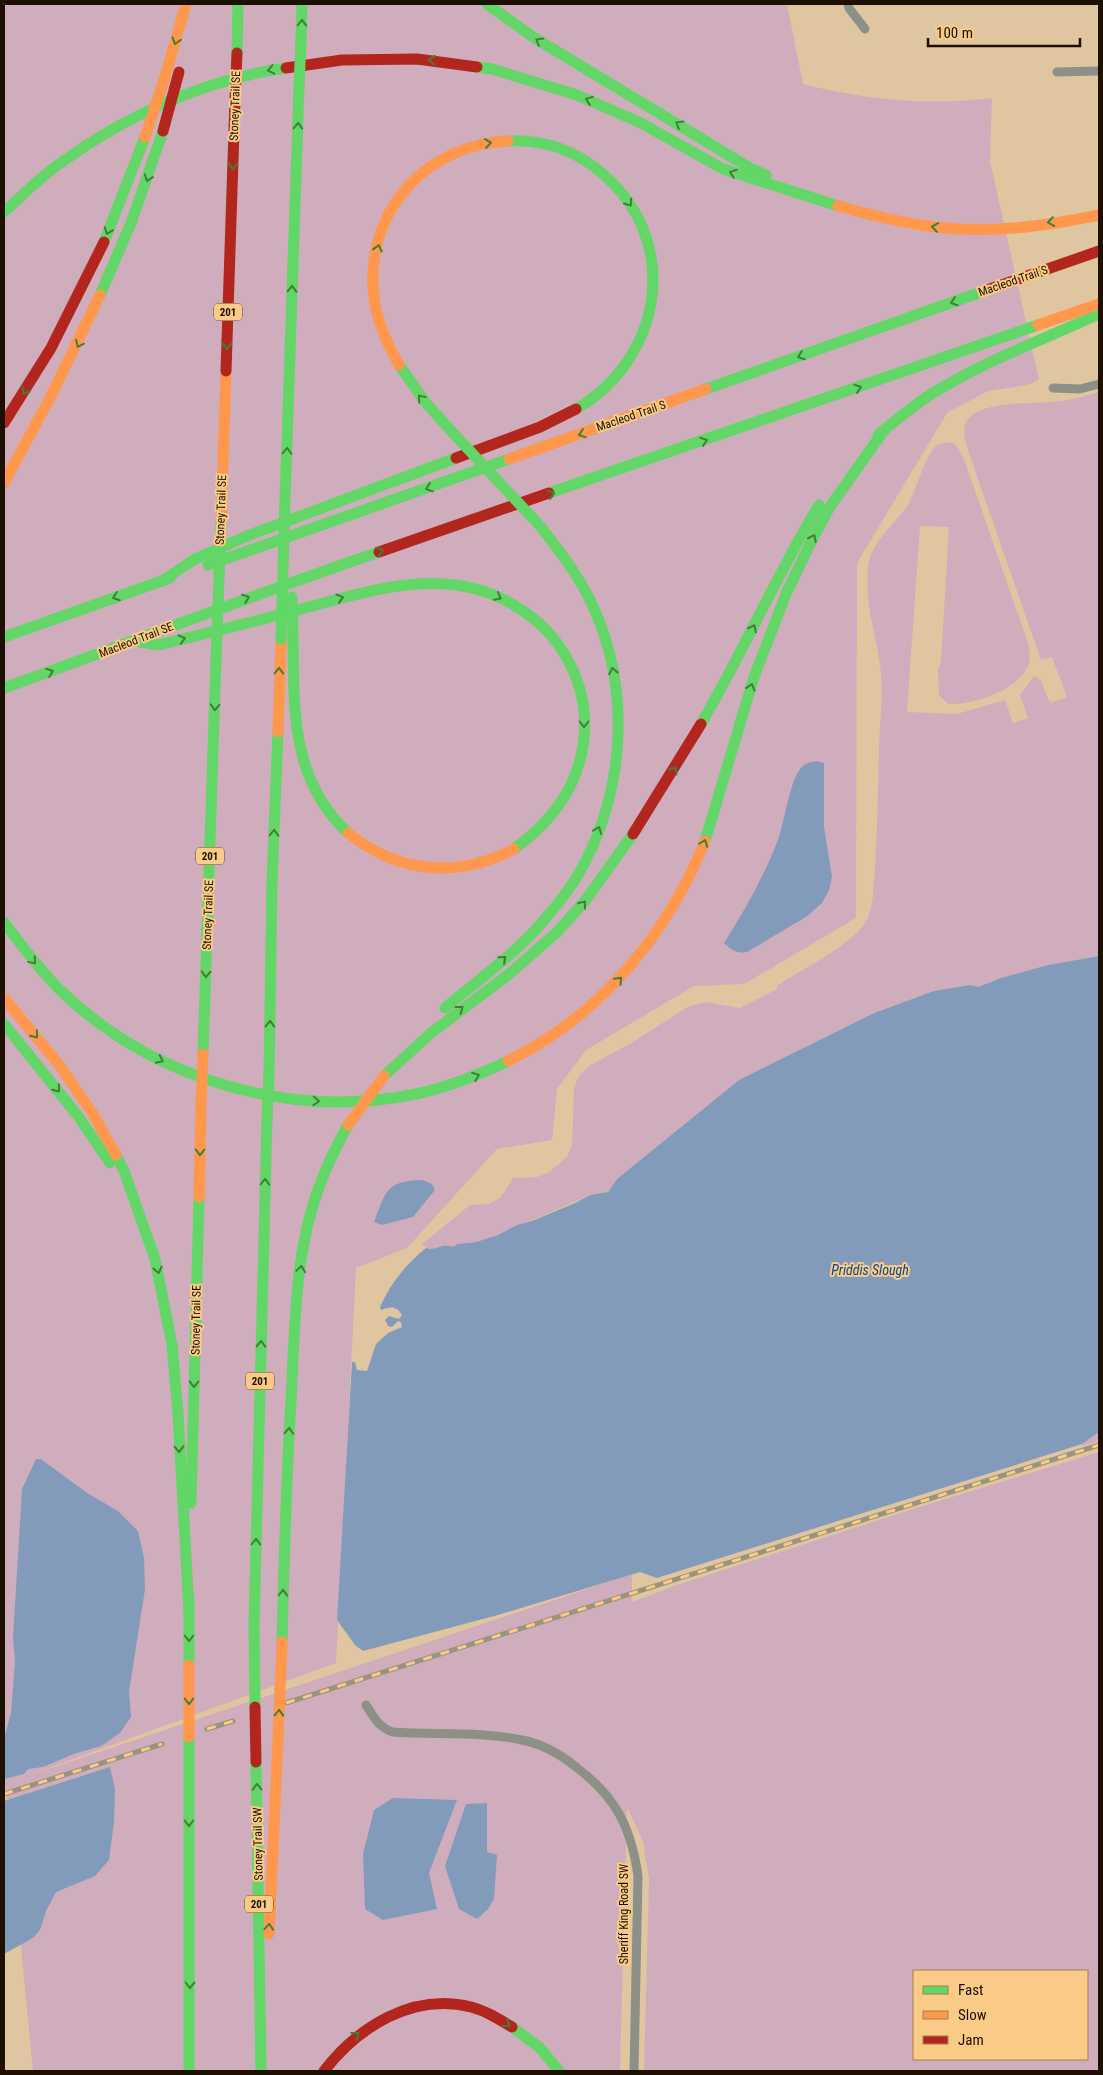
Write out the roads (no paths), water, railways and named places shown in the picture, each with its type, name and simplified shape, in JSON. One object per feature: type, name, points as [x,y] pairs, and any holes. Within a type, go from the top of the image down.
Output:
[{"type":"highway","points":[[4,423],[51,348],[104,240],[145,137],[166,77],[186,4]]},
{"type":"highway","points":[[4,483],[57,387],[97,306],[131,224],[163,131],[179,72],[194,4]]},
{"type":"highway","name":"Stoney Trail SE","points":[[189,2071],[189,1611],[201,1103],[238,4]]},
{"type":"highway","name":"201","points":[[284,528],[302,4]]},
{"type":"highway","points":[[487,4],[533,37],[750,168],[830,204]]},
{"type":"highway","points":[[4,212],[22,193],[64,160],[104,134],[193,91],[278,68],[319,61],[384,58],[459,63],[529,78],[598,103],[631,118],[665,136],[698,157],[732,174],[797,196],[830,204],[940,228],[1018,228],[1099,215]]},
{"type":"highway","points":[[4,637],[162,580],[195,559],[248,536],[540,427],[586,403],[620,371],[640,340],[651,311],[654,269],[651,245],[633,206],[615,185],[580,156],[544,144],[525,141],[489,142],[470,146],[434,164],[407,187],[386,222],[374,265],[373,288],[381,327],[418,395],[454,434],[540,527],[585,587],[596,610],[608,647],[620,718],[618,757],[609,804],[590,852],[575,880],[526,940],[430,1022],[408,1046],[394,1066]]},
{"type":"highway","name":"Macleod Trail S","points":[[162,580],[1099,251]]},
{"type":"highway","name":"Macleod Trail SE","points":[[4,688],[135,641],[268,590],[1099,304]]},
{"type":"highway","points":[[261,2046],[273,1867],[287,1457],[296,1300],[307,1230],[325,1170],[348,1125],[384,1076],[435,1028],[542,946],[584,902],[641,821],[694,738],[814,513],[844,471],[885,429],[918,402],[960,376],[1004,354],[1099,314]]},
{"type":"highway","points":[[4,922],[46,976],[79,1007],[106,1028],[143,1052],[178,1069],[210,1082],[245,1092],[309,1101],[348,1102],[382,1099],[418,1093],[466,1080],[529,1052],[573,1022],[616,984],[649,944],[674,906],[694,869],[710,829],[756,669],[789,590],[826,514],[848,479],[885,429]]},
{"type":"highway","points":[[135,641],[158,646],[316,605],[350,594],[388,587],[422,583],[460,584],[492,593],[523,610],[560,647],[574,673],[583,701],[582,751],[576,776],[565,800],[538,832],[517,848],[492,861],[448,869],[421,868],[395,861],[371,850],[349,836],[331,817],[308,777],[298,744],[295,723],[293,635],[291,586],[284,528]]},
{"type":"highway","name":"Stoney Trail SW","points":[[260,2071],[254,1643],[269,1073],[272,872],[284,528]]},
{"type":"highway","points":[[4,998],[60,1066],[93,1114],[124,1171],[144,1224],[160,1279],[172,1345],[178,1412],[189,1611]]},
{"type":"highway","points":[[4,1024],[78,1116],[113,1168],[144,1224]]},
{"type":"highway","points":[[324,2071],[335,2054],[357,2034],[380,2019],[430,2004],[469,2006],[500,2019],[543,2049],[559,2071]]},
{"type":"street","points":[[848,4],[865,28]]},
{"type":"street","points":[[1057,72],[1099,71]]},
{"type":"street","points":[[1054,388],[1080,389],[1099,384]]},
{"type":"street","name":"Sheriff King Road SW","points":[[366,1705],[380,1725],[386,1730],[393,1732],[510,1738],[542,1745],[556,1752],[585,1774],[601,1788],[615,1805],[626,1826],[634,1850],[638,1876],[634,2071]]},
{"type":"water","points":[[817,761],[824,763],[824,827],[832,877],[829,890],[822,903],[806,917],[747,952],[734,951],[724,943],[739,919],[771,858],[779,836],[792,785],[804,765]]},
{"type":"water","name":"Priddis Slough","points":[[1099,956],[1099,1432],[1082,1444],[657,1578],[640,1572],[498,1615],[363,1651],[355,1645],[337,1620],[352,1362],[355,1362],[357,1370],[367,1371],[376,1344],[388,1333],[402,1327],[401,1322],[398,1321],[392,1327],[388,1326],[385,1320],[389,1316],[399,1319],[402,1315],[396,1308],[390,1307],[381,1310],[380,1307],[399,1275],[418,1254],[426,1248],[453,1247],[457,1244],[476,1242],[498,1235],[517,1225],[532,1221],[590,1195],[608,1192],[617,1179],[739,1080],[874,1013],[934,991],[970,985],[978,987],[1001,978],[1048,965]]},
{"type":"water","points":[[422,1180],[432,1184],[435,1190],[413,1217],[382,1225],[374,1222],[381,1203],[389,1190],[401,1183]]},
{"type":"water","points":[[36,1459],[41,1459],[87,1493],[118,1511],[138,1531],[144,1558],[145,1589],[129,1692],[131,1717],[120,1733],[101,1746],[74,1754],[43,1767],[28,1769],[24,1774],[4,1779],[4,1739],[11,1713],[15,1661],[13,1638],[22,1489]]},
{"type":"water","points":[[110,1767],[115,1789],[114,1822],[109,1860],[95,1876],[56,1892],[46,1911],[40,1930],[33,1938],[4,1954],[4,1801]]},
{"type":"water","points":[[393,1798],[457,1800],[429,1873],[437,1909],[383,1920],[365,1909],[363,1854],[374,1810]]},
{"type":"water","points":[[487,1803],[487,1852],[497,1855],[494,1899],[488,1909],[477,1919],[459,1909],[445,1866],[466,1804]]},
{"type":"railway","points":[[286,1703],[1099,1445]]},
{"type":"railway","points":[[207,1729],[233,1721]]},
{"type":"railway","points":[[4,1794],[162,1744]]}]
